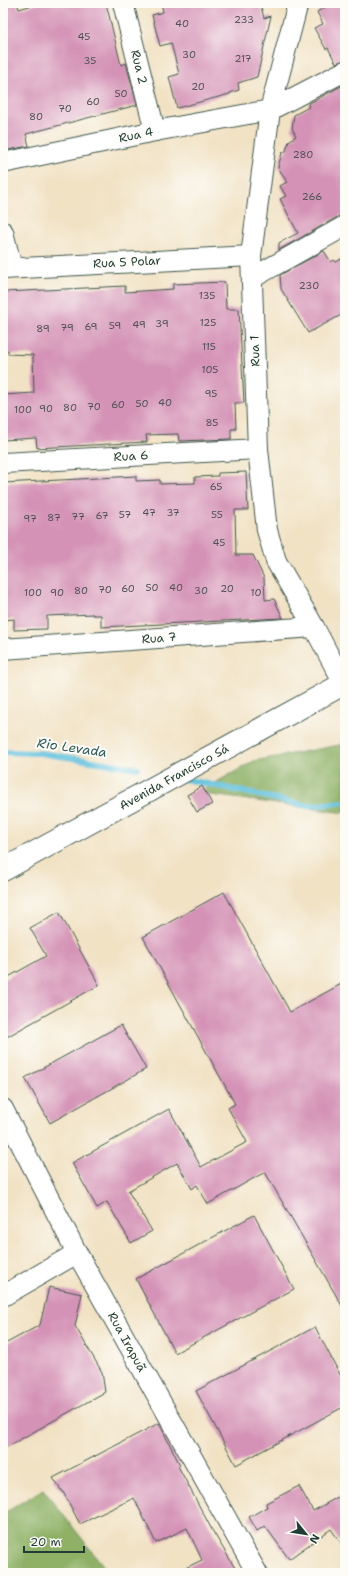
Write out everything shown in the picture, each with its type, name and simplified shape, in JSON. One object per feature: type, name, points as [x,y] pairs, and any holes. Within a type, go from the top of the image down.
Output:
[{"type":"main road","name":"Avenida Francisco Sá","points":[[3,870],[344,684]]},
{"type":"street","name":"Rua 2","points":[[122,3],[155,131]]},
{"type":"street","name":"Rua 1","points":[[298,3],[270,110],[250,256],[258,449],[270,545],[276,561],[314,627],[344,684]]},
{"type":"street","name":"Rua 4","points":[[3,162],[155,131],[270,110],[345,71]]},
{"type":"street","points":[[252,278],[345,226]]},
{"type":"street","points":[[3,232],[8,268]]},
{"type":"street","name":"Rua 5 Polar","points":[[8,268],[250,256]]},
{"type":"street","name":"Rua 6","points":[[3,463],[258,449]]},
{"type":"street","name":"Rua 7","points":[[3,650],[314,627]]},
{"type":"street","name":"Rua Irapuã","points":[[3,1109],[77,1253],[257,1573]]},
{"type":"street","points":[[3,1296],[77,1253]]},
{"type":"green space","points":[[345,744],[345,813],[197,793],[254,761]]},
{"type":"green space","points":[[43,1489],[109,1573],[3,1573],[3,1514]]},
{"type":"building","points":[[3,3],[17,3],[19,9],[40,3],[106,3],[121,65],[126,63],[137,105],[26,134],[29,146],[3,151]]},
{"type":"building","points":[[161,3],[260,3],[264,18],[271,16],[257,77],[238,83],[239,90],[230,94],[177,108],[169,77],[179,74],[171,43],[160,46],[152,15],[163,12]]},
{"type":"building","points":[[332,3],[345,3],[345,60],[336,63],[328,48],[326,49],[314,28],[323,24],[317,12]]},
{"type":"building","points":[[345,84],[345,215],[339,216],[279,250],[279,243],[298,233],[280,199],[286,196],[280,186],[287,182],[278,167],[282,153],[286,151],[289,141],[296,136],[292,128],[294,115],[309,107],[308,104]]},
{"type":"building","points":[[324,251],[331,262],[334,260],[336,262],[345,257],[345,313],[308,333],[281,289],[280,275]]},
{"type":"building","points":[[225,282],[226,309],[239,309],[244,403],[235,403],[236,429],[231,429],[231,439],[179,441],[178,434],[146,435],[147,442],[37,448],[36,438],[3,440],[3,395],[34,393],[33,355],[8,354],[8,350],[3,351],[3,305],[6,305],[5,292],[125,286],[125,292],[173,289],[173,284]]},
{"type":"building","points":[[246,472],[248,510],[235,510],[236,555],[253,555],[264,578],[265,600],[274,599],[283,618],[101,627],[101,615],[47,616],[47,629],[14,630],[14,619],[3,620],[3,483],[136,476],[136,481],[160,480],[160,484],[195,483],[195,477],[218,476],[218,473]]},
{"type":"building","points":[[202,786],[212,804],[197,812],[187,795]]},
{"type":"building","points":[[224,892],[290,1012],[345,982],[345,1311],[265,1172],[208,1204],[197,1185],[192,1189],[177,1163],[128,1191],[152,1231],[131,1243],[107,1202],[97,1208],[72,1163],[169,1109],[201,1167],[247,1142],[228,1108],[235,1104],[143,937]]},
{"type":"building","points":[[59,912],[99,985],[3,1039],[3,980],[46,956],[30,928]]},
{"type":"building","points":[[121,1025],[146,1069],[50,1123],[25,1078]]},
{"type":"building","points":[[254,1215],[294,1289],[175,1353],[136,1279]]},
{"type":"building","points":[[49,1287],[82,1294],[75,1326],[102,1372],[105,1392],[3,1449],[3,1345],[40,1325]]},
{"type":"building","points":[[315,1327],[345,1384],[345,1406],[236,1465],[196,1391]]},
{"type":"building","points":[[159,1423],[180,1465],[178,1466],[212,1530],[238,1573],[175,1573],[202,1560],[187,1528],[156,1543],[134,1498],[80,1524],[62,1490],[53,1478]]},
{"type":"building","points":[[299,1486],[313,1511],[345,1493],[345,1549],[331,1529],[289,1559],[265,1526],[257,1531],[249,1517],[267,1507],[266,1503]]},
{"type":"waterway","name":"Rio Levada","points":[[3,752],[40,753],[137,768]]},
{"type":"waterway","points":[[185,779],[308,806],[345,802]]}]
